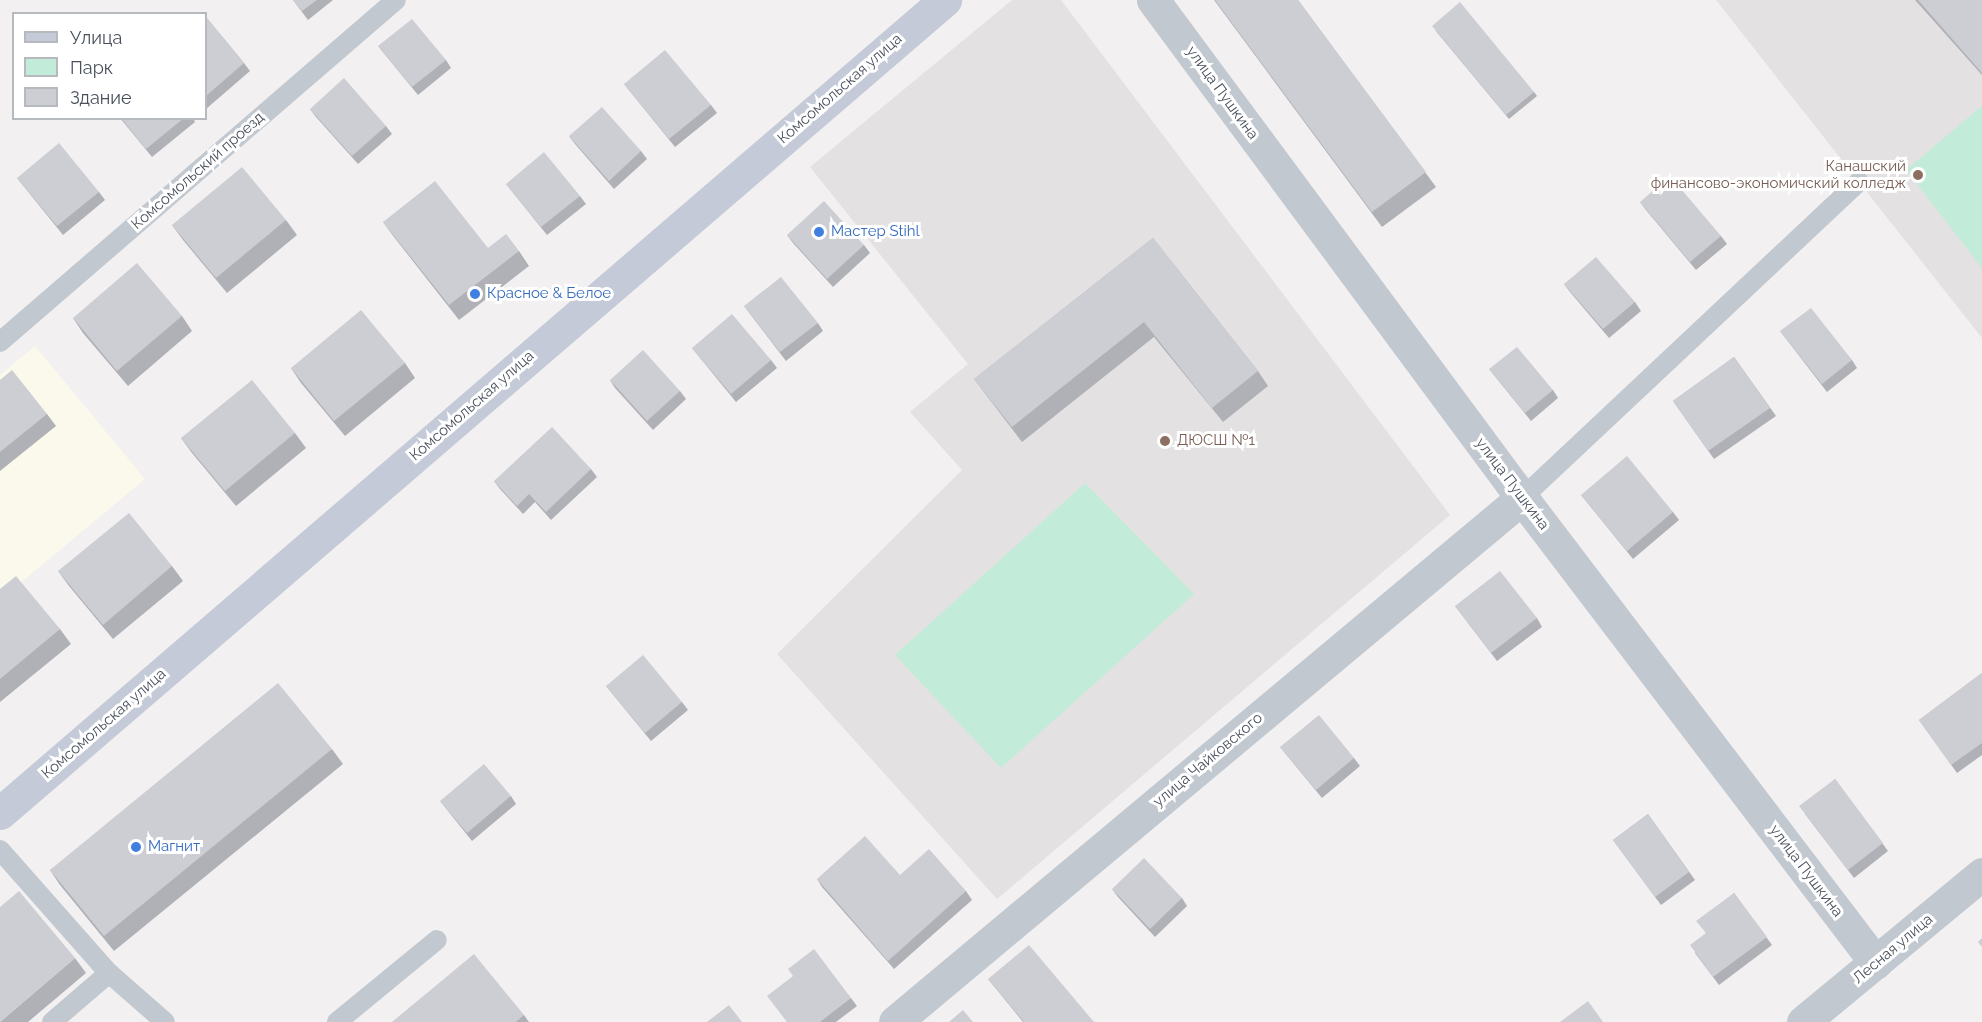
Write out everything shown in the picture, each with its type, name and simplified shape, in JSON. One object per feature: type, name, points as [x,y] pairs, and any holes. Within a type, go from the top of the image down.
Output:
[{"type":"main road","name":"Комсомольская улица","points":[[0,813],[945,0]]},
{"type":"street","name":"улица Пушкина","points":[[1153,0],[1522,498],[1876,963]]},
{"type":"street","name":"улица Чайковского","points":[[895,1022],[1522,498]]},
{"type":"street","name":"Лесная улица","points":[[1803,1022],[1982,874]]},
{"type":"lane","name":"Комсомольский проезд","points":[[0,342],[396,0]]},
{"type":"lane","points":[[1522,498],[1859,182]]},
{"type":"lane","points":[[0,850],[109,973],[165,1022]]},
{"type":"lane","points":[[337,1022],[437,940]]},
{"type":"lane","points":[[52,1022],[109,973]]},
{"type":"shaded area","name":"ДЮСШ №1","points":[[1012,0],[1061,0],[1450,515],[997,899],[777,654],[962,470],[910,412],[968,364],[810,167]]},
{"type":"shaded area","name":"Канашский финансово-экономичский колледж","points":[[1716,0],[1982,0],[1982,338],[1870,196]]},
{"type":"shaded area","points":[[35,346],[145,479],[0,600],[0,375]]},
{"type":"green space","points":[[1982,106],[1982,268],[1906,170]]},
{"type":"green space","points":[[1085,483],[1194,594],[1001,768],[895,655]]},
{"type":"building","points":[[293,0],[317,0],[302,11]]},
{"type":"building","points":[[1215,0],[1298,0],[1426,172],[1372,212]]},
{"type":"building","points":[[1918,0],[1982,0],[1982,73]]},
{"type":"building","points":[[1460,2],[1534,92],[1506,115],[1432,26]]},
{"type":"building","points":[[207,18],[244,63],[207,95]]},
{"type":"building","points":[[412,19],[446,60],[412,87],[378,46]]},
{"type":"building","points":[[665,50],[711,105],[669,139],[624,84]]},
{"type":"building","points":[[344,78],[386,126],[352,156],[310,109]]},
{"type":"building","points":[[602,107],[641,151],[609,181],[569,136]]},
{"type":"building","points":[[123,120],[182,120],[146,149]]},
{"type":"building","points":[[59,143],[99,192],[57,226],[17,178]]},
{"type":"building","points":[[544,152],[580,196],[541,227],[506,184]]},
{"type":"building","points":[[242,167],[286,220],[216,278],[172,225]]},
{"type":"building","points":[[1670,176],[1721,236],[1690,262],[1640,202]]},
{"type":"building","points":[[435,181],[488,248],[506,234],[519,251],[449,305],[383,222]]},
{"type":"building","points":[[824,201],[864,245],[827,279],[787,235]]},
{"type":"building","points":[[1153,238],[1258,371],[1212,408],[1144,322],[1012,427],[974,379]]},
{"type":"building","points":[[1596,257],[1635,302],[1603,329],[1564,284]]},
{"type":"building","points":[[137,263],[182,316],[117,371],[73,318]]},
{"type":"building","points":[[781,277],[818,323],[780,352],[744,306]]},
{"type":"building","points":[[1811,308],[1852,360],[1822,384],[1780,331]]},
{"type":"building","points":[[361,310],[405,363],[334,421],[291,368]]},
{"type":"building","points":[[732,314],[771,360],[731,394],[692,348]]},
{"type":"building","points":[[1517,347],[1553,390],[1525,413],[1489,369]]},
{"type":"building","points":[[643,350],[680,391],[647,421],[610,380]]},
{"type":"building","points":[[1734,357],[1770,408],[1708,451],[1673,401]]},
{"type":"building","points":[[12,370],[47,414],[0,452],[0,380]]},
{"type":"building","points":[[252,380],[295,433],[225,491],[181,438]]},
{"type":"building","points":[[552,427],[591,469],[546,512],[529,494],[517,506],[494,481]]},
{"type":"building","points":[[1627,456],[1673,512],[1627,551],[1581,495]]},
{"type":"building","points":[[129,513],[172,566],[103,625],[58,571]]},
{"type":"building","points":[[1500,571],[1537,618],[1491,653],[1455,606]]},
{"type":"building","points":[[16,576],[60,629],[0,679],[0,589]]},
{"type":"building","points":[[643,655],[682,702],[645,733],[606,686]]},
{"type":"building","points":[[1982,673],[1982,743],[1951,765],[1919,720]]},
{"type":"building","points":[[278,683],[332,749],[104,936],[50,870]]},
{"type":"building","points":[[1319,715],[1354,758],[1316,790],[1280,747]]},
{"type":"building","points":[[484,764],[511,796],[467,833],[440,801]]},
{"type":"building","points":[[1835,779],[1883,843],[1848,870],[1799,806]]},
{"type":"building","points":[[1648,814],[1689,872],[1655,897],[1613,840]]},
{"type":"building","points":[[865,836],[900,875],[929,849],[966,891],[888,961],[817,879]]},
{"type":"building","points":[[1144,858],[1182,898],[1150,929],[1112,889]]},
{"type":"building","points":[[19,891],[75,958],[0,1022],[0,907]]},
{"type":"building","points":[[1734,893],[1767,937],[1713,977],[1690,945],[1706,933],[1696,921]]},
{"type":"building","points":[[1029,945],[1094,1022],[1024,1022],[988,979]]},
{"type":"building","points":[[814,949],[851,998],[820,1022],[787,1022],[767,996],[793,976],[788,969]]},
{"type":"building","points":[[474,954],[524,1015],[516,1022],[392,1022]]},
{"type":"building","points":[[1588,1001],[1603,1022],[1560,1022]]},
{"type":"building","points":[[729,1005],[742,1022],[707,1022]]},
{"type":"building","points":[[963,1010],[973,1022],[949,1022]]},
{"type":"place","name":"Канашский финансово-экономичский колледж","points":[[1918,175]]},
{"type":"place","name":"Мастер Stihl","points":[[819,232]]},
{"type":"place","name":"Красное & Белое","points":[[475,294]]},
{"type":"place","name":"ДЮСШ №1","points":[[1165,441]]},
{"type":"place","name":"Магнит","points":[[136,847]]}]
